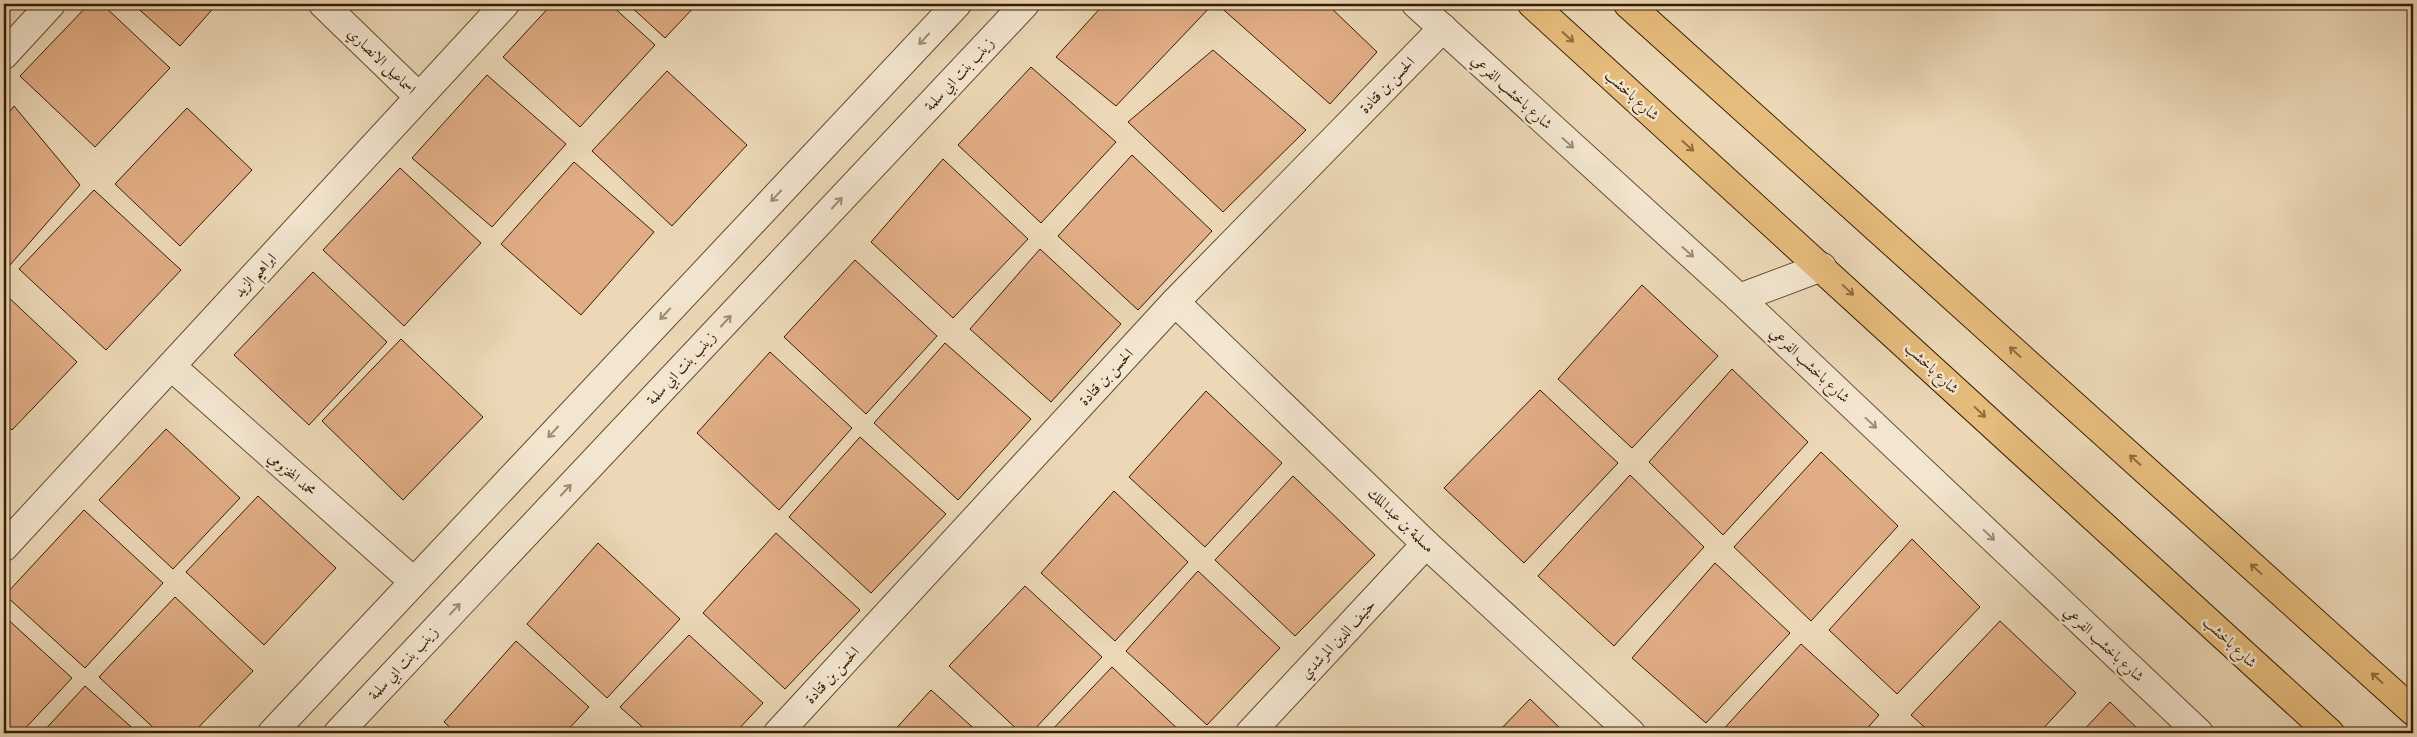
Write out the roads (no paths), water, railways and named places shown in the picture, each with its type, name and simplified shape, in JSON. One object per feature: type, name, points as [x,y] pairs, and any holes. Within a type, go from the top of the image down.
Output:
[{"type":"main road","name":"شارع باخشب","points":[[1532,4],[2330,733]]},
{"type":"main road","points":[[1628,4],[2413,710]]},
{"type":"street","points":[[4,55],[51,4]]},
{"type":"street","name":"اسماعيل الانصاري","points":[[323,4],[420,96]]},
{"type":"street","name":"ابراهيم الزيد","points":[[4,547],[505,4]]},
{"type":"street","points":[[272,733],[957,4]]},
{"type":"street","name":"زينب بنت ابي سلمة","points":[[338,733],[1025,4]]},
{"type":"street","name":"شارع باخشب الفرعي","points":[[1416,4],[1739,298],[2199,733]]},
{"type":"street","name":"الحسن بن قتادة","points":[[778,733],[1175,302],[1443,28]]},
{"type":"street","points":[[1739,298],[1822,267]]},
{"type":"street","name":"مسلمة بن عبدالملك","points":[[1175,302],[1426,544],[1631,733]]},
{"type":"street","name":"محمد المخزومي","points":[[171,366],[413,581]]},
{"type":"street","name":"حنيف الدين المرشدي","points":[[1250,733],[1426,544]]}]
